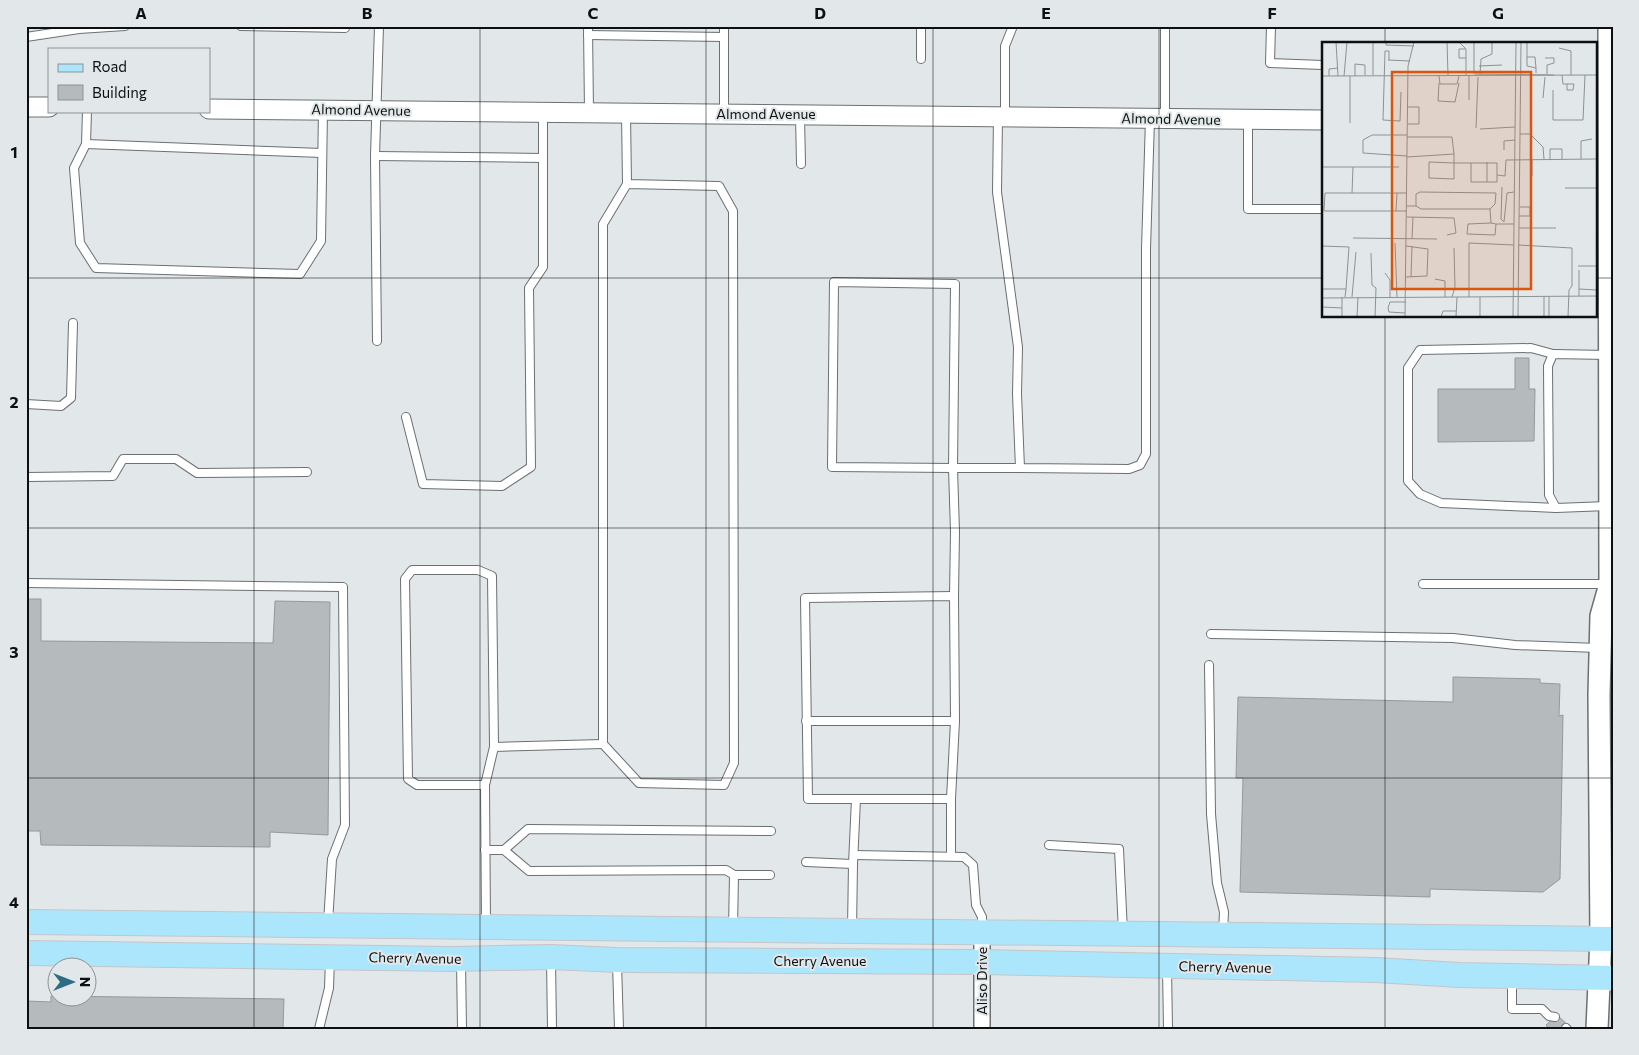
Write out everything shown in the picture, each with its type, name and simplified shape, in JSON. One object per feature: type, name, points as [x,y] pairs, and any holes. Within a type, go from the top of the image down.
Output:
[{"type":"main road","points":[[1597,1029],[1606,978],[1607,939],[1600,649],[1601,616],[1611,588],[1611,423],[1606,122],[1609,26]]},
{"type":"main road","points":[[26,922],[852,931],[982,925],[1123,935],[1223,934],[1607,939]]},
{"type":"main road","name":"Cherry Avenue","points":[[26,953],[461,959],[551,957],[617,960],[982,962],[1606,978]]},
{"type":"street","points":[[26,106],[48,107]]},
{"type":"street","name":"Almond Avenue","points":[[210,109],[1322,120]]},
{"type":"street","name":"Aliso Drive","points":[[982,925],[982,1029]]},
{"type":"lane","points":[[26,37],[79,29],[125,26]]},
{"type":"lane","points":[[241,26],[345,28]]},
{"type":"lane","points":[[377,341],[375,156],[378,110],[379,26]]},
{"type":"lane","points":[[588,26],[589,112]]},
{"type":"lane","points":[[724,26],[724,114]]},
{"type":"lane","points":[[921,26],[921,58]]},
{"type":"lane","points":[[1013,26],[1006,46],[997,192],[1018,347],[1017,394],[1020,468]]},
{"type":"lane","points":[[951,856],[951,799],[956,721],[954,596],[956,532],[953,468],[955,284],[834,282],[832,467],[953,468],[1020,468],[1129,469],[1140,465],[1146,454],[1146,249],[1165,44],[1164,26]]},
{"type":"lane","points":[[1271,26],[1270,63],[1322,65]]},
{"type":"lane","points":[[588,36],[724,37]]},
{"type":"lane","points":[[87,112],[86,144],[74,168],[80,242],[96,268],[300,274],[321,241],[323,110]]},
{"type":"lane","points":[[406,417],[423,484],[502,486],[531,468],[529,288],[543,268],[543,112]]},
{"type":"lane","points":[[626,113],[627,184],[603,224],[603,744],[639,782],[724,785],[734,763],[732,212],[719,186],[627,184]]},
{"type":"lane","points":[[800,114],[801,164]]},
{"type":"lane","points":[[1248,119],[1248,209],[1322,209]]},
{"type":"lane","points":[[86,144],[322,153]]},
{"type":"lane","points":[[375,156],[544,158]]},
{"type":"lane","points":[[26,404],[61,406],[71,398],[73,323]]},
{"type":"lane","points":[[1610,355],[1553,354],[1531,348],[1420,350],[1408,368],[1408,481],[1420,494],[1441,503],[1556,508],[1610,506]]},
{"type":"lane","points":[[1553,354],[1548,366],[1549,495],[1556,508]]},
{"type":"lane","points":[[26,477],[113,476],[123,459],[176,459],[197,473],[307,472]]},
{"type":"lane","points":[[485,785],[417,785],[408,780],[405,579],[412,570],[478,570],[492,576],[494,747],[485,785],[486,927]]},
{"type":"lane","points":[[26,583],[343,587],[345,825],[332,859],[328,925]]},
{"type":"lane","points":[[1423,584],[1611,588]]},
{"type":"lane","points":[[951,799],[808,799],[805,598],[954,596]]},
{"type":"lane","points":[[1211,634],[1454,638],[1514,645],[1600,649]]},
{"type":"lane","points":[[1209,665],[1211,814],[1217,883],[1224,912],[1223,934]]},
{"type":"lane","points":[[806,721],[956,721]]},
{"type":"lane","points":[[494,747],[603,744]]},
{"type":"lane","points":[[852,931],[856,799]]},
{"type":"lane","points":[[504,850],[528,829],[771,831]]},
{"type":"lane","points":[[1049,845],[1119,849],[1123,935]]},
{"type":"lane","points":[[485,850],[504,850],[529,871],[726,870],[734,875],[770,875]]},
{"type":"lane","points":[[806,862],[853,859],[964,857],[973,865],[976,905],[982,925]]},
{"type":"lane","points":[[733,930],[734,875]]},
{"type":"lane","points":[[319,1029],[329,988],[330,957]]},
{"type":"lane","points":[[551,957],[552,1029]]},
{"type":"lane","points":[[461,959],[462,1029]]},
{"type":"lane","points":[[617,960],[619,1029]]},
{"type":"lane","points":[[1167,966],[1168,1029]]},
{"type":"lane","points":[[1512,976],[1512,1009],[1542,1009],[1551,1019]]},
{"type":"building","points":[[1515,358],[1529,358],[1529,389],[1535,389],[1534,441],[1438,442],[1438,389],[1515,389]]},
{"type":"building","points":[[26,599],[41,599],[41,641],[273,643],[275,601],[330,602],[328,835],[270,832],[270,847],[41,845],[40,831],[26,831]]},
{"type":"building","points":[[1453,677],[1540,679],[1540,683],[1560,684],[1559,716],[1563,715],[1560,879],[1543,892],[1430,889],[1430,897],[1240,892],[1243,778],[1236,778],[1238,697],[1453,702]]},
{"type":"building","points":[[98,997],[284,999],[283,1029],[26,1029],[27,1001],[48,1002],[48,1008],[98,1008]]},
{"type":"building","points":[[1557,1015],[1569,1026],[1565,1029],[1549,1029],[1546,1025]]}]
